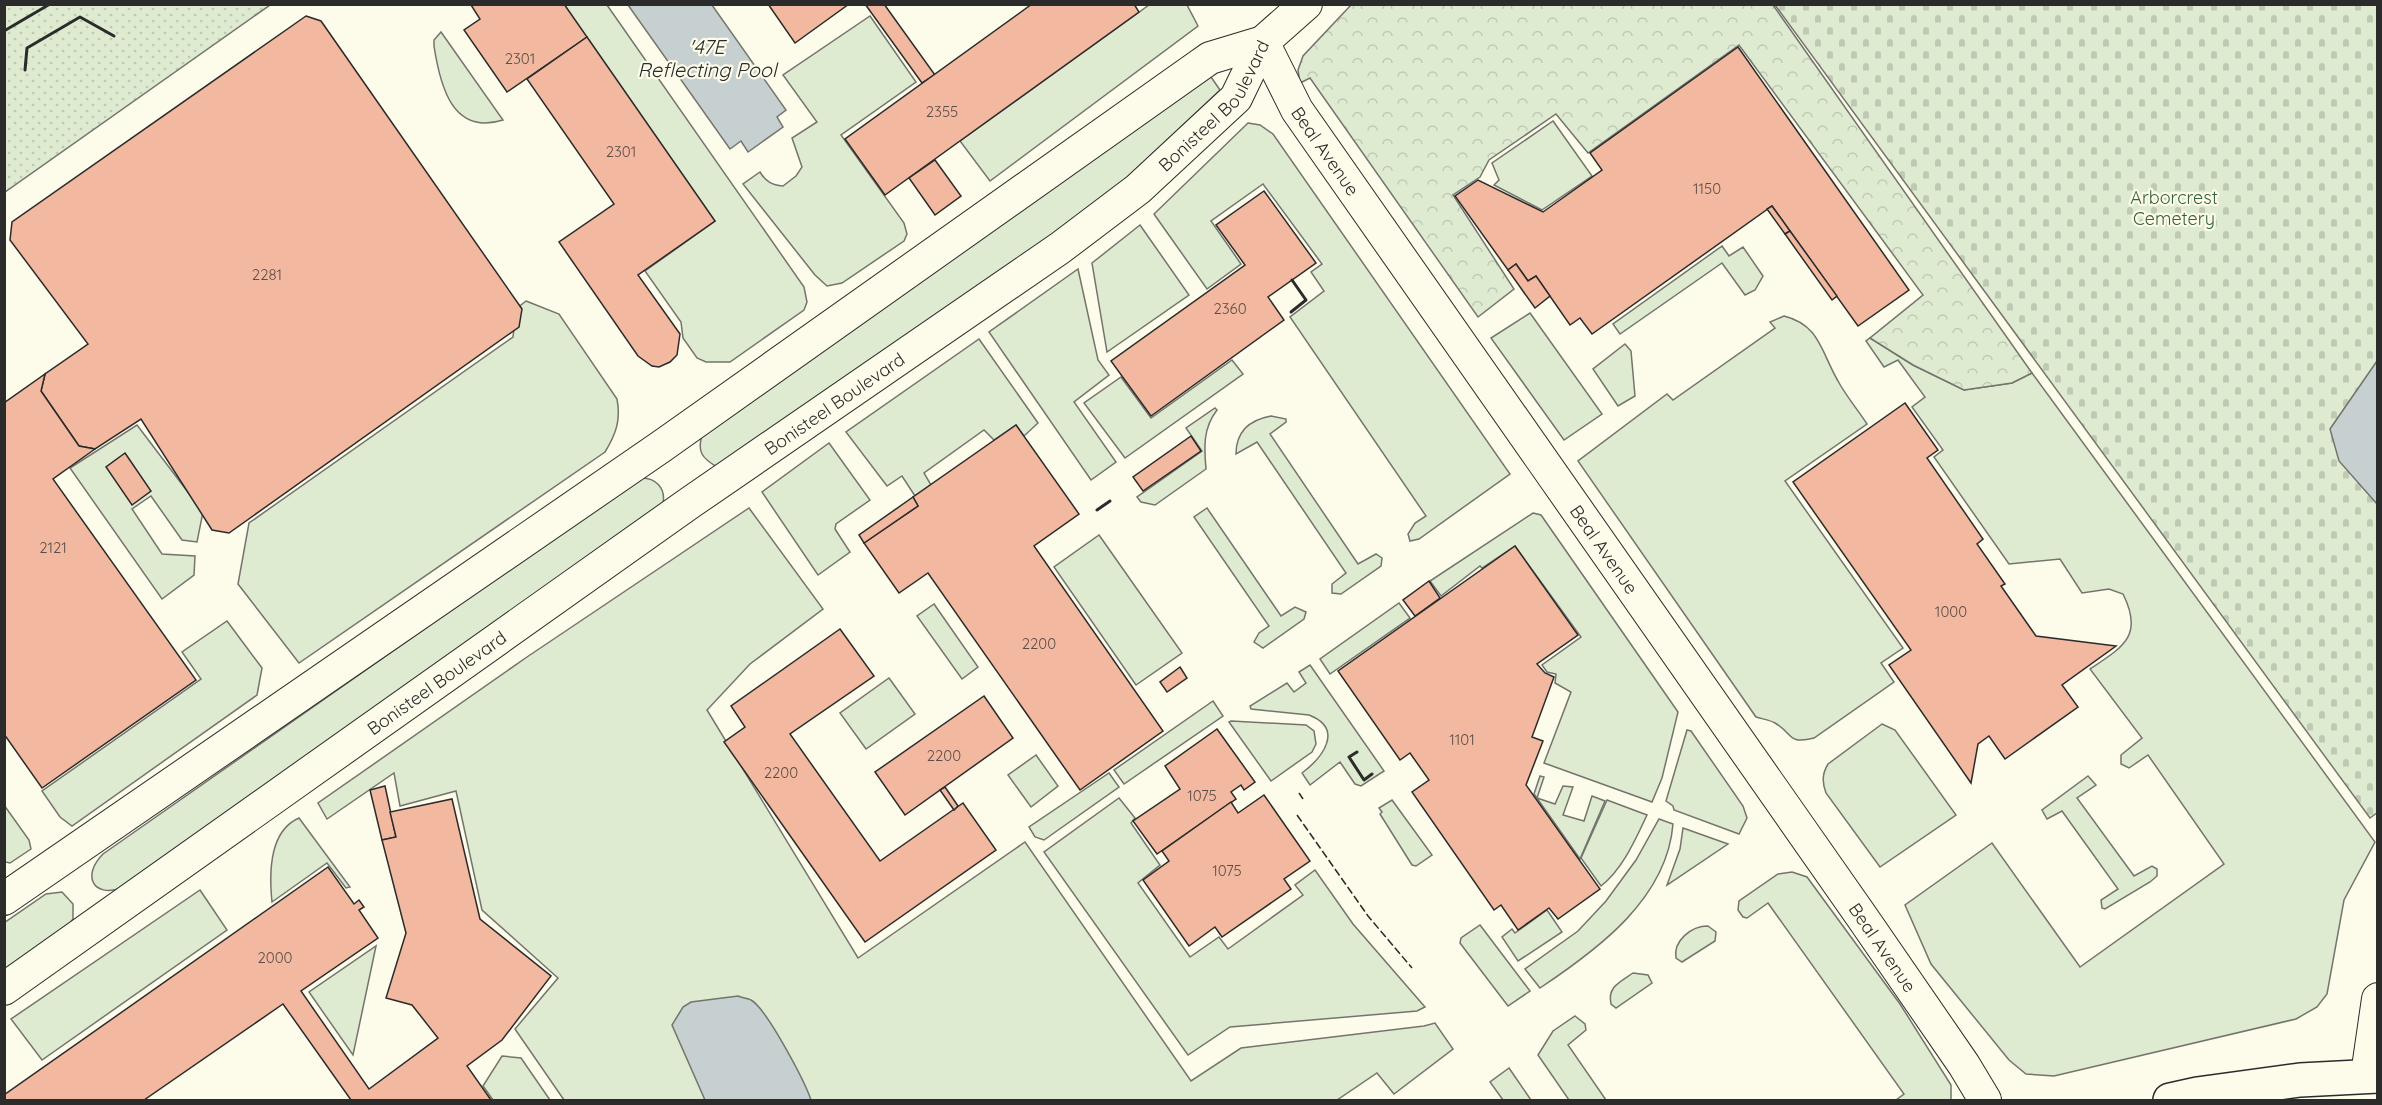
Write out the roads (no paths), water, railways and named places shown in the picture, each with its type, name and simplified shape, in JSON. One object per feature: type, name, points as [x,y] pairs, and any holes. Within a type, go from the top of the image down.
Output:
[{"type":"main road","points":[[2170,1101],[2197,1094],[2300,1080],[2372,1076]]},
{"type":"street","points":[[1263,42],[1306,4]]},
{"type":"street","name":"Bonisteel Boulevard","points":[[4,899],[662,446],[1210,58],[1263,42]]},
{"type":"street","name":"Bonisteel Boulevard","points":[[4,989],[691,502],[1060,248],[1138,189],[1236,98],[1263,42]]},
{"type":"street","name":"Beal Avenue","points":[[1263,42],[1297,110],[1841,887],[1964,1065],[1985,1101]]},
{"type":"street","points":[[2372,1076],[2378,999]]},
{"type":"water","name":"'47E Reflecting Pool","points":[[628,5],[712,5],[786,110],[777,117],[783,127],[748,152],[741,141],[730,149]]},
{"type":"water","points":[[2377,361],[2377,504],[2339,461],[2330,429]]},
{"type":"water","points":[[738,996],[751,1000],[766,1017],[794,1063],[811,1100],[705,1100],[672,1025],[683,1007],[691,1002]]},
{"type":"park label","name":"Arborcrest Cemetery","points":[[2174,207]]}]
